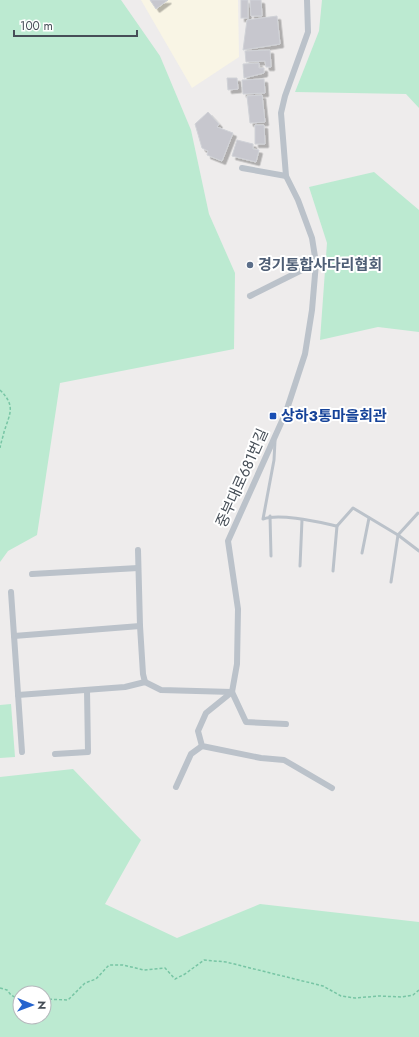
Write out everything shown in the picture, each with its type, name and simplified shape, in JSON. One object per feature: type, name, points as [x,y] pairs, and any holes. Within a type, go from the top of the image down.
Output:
[{"type":"street","name":"중부대로681번길","points":[[232,692],[237,664],[238,609],[228,541],[286,412],[305,354],[312,310],[316,263],[312,238],[298,200],[286,176],[282,113],[285,96],[308,32],[307,0]]},
{"type":"street","points":[[242,168],[286,176]]},
{"type":"street","points":[[250,296],[316,263]]},
{"type":"street","points":[[138,550],[140,626],[143,674],[145,682]]},
{"type":"street","points":[[32,574],[138,568]]},
{"type":"street","points":[[11,592],[22,752]]},
{"type":"street","points":[[14,636],[140,626]]},
{"type":"street","points":[[18,695],[125,687],[145,682],[161,690],[232,692]]},
{"type":"street","points":[[55,754],[88,752],[87,690]]},
{"type":"street","points":[[232,692],[246,722],[286,724]]},
{"type":"street","points":[[202,746],[198,731],[206,713],[232,692]]},
{"type":"street","points":[[176,788],[191,754],[202,746],[261,758],[284,760],[332,788]]},
{"type":"lane","points":[[275,437],[274,460],[263,519],[270,516],[337,526]]},
{"type":"lane","points":[[333,571],[337,526],[352,508],[398,535],[419,551]]},
{"type":"lane","points":[[391,582],[398,535],[418,513]]},
{"type":"lane","points":[[270,516],[271,556]]},
{"type":"lane","points":[[362,553],[369,518]]},
{"type":"lane","points":[[300,566],[302,520]]},
{"type":"path","points":[[0,390],[10,405],[11,415],[4,431],[0,448]]},
{"type":"path","points":[[52,999],[68,1000],[85,983],[96,979],[109,965],[123,964],[144,970],[166,968],[175,979],[186,974],[204,960],[226,962],[323,986],[341,996],[355,998],[379,996],[402,997],[413,994],[419,990]]},
{"type":"path","points":[[0,988],[7,990],[12,996]]},
{"type":"shaded area","points":[[141,0],[238,0],[239,57],[192,88]]},
{"type":"green space","points":[[0,0],[121,0],[160,56],[191,130],[209,214],[235,273],[234,349],[60,383],[37,535],[8,551],[0,562]]},
{"type":"green space","points":[[322,0],[419,0],[419,108],[406,94],[295,92],[319,31]]},
{"type":"green space","points":[[374,172],[419,210],[419,332],[378,327],[320,340],[327,243],[309,187]]},
{"type":"green space","points":[[11,704],[15,757],[0,758],[0,705]]},
{"type":"green space","points":[[73,769],[141,840],[105,904],[177,938],[260,904],[419,922],[419,1037],[0,1037],[0,777]]},
{"type":"building","points":[[150,0],[168,0],[156,9]]},
{"type":"building","points":[[241,0],[248,0],[248,18],[241,18]]},
{"type":"building","points":[[250,0],[261,0],[262,16],[251,16]]},
{"type":"building","points":[[277,16],[280,44],[243,50],[247,20]]},
{"type":"building","points":[[270,50],[271,67],[266,67],[265,61],[246,62],[245,51]]},
{"type":"building","points":[[259,63],[259,68],[264,68],[264,73],[244,78],[243,64]]},
{"type":"building","points":[[227,78],[237,78],[238,89],[228,90]]},
{"type":"building","points":[[264,79],[265,93],[243,94],[242,80]]},
{"type":"building","points":[[262,95],[265,122],[250,123],[247,96]]},
{"type":"building","points":[[208,112],[219,124],[217,127],[233,133],[222,161],[207,155],[208,151],[202,148],[195,124]]},
{"type":"building","points":[[255,125],[264,125],[265,144],[255,144]]},
{"type":"building","points":[[237,140],[253,144],[253,149],[259,150],[256,162],[232,156]]},
{"type":"place","name":"경기통합사다리협회","points":[[250,265]]},
{"type":"place","name":"상하3통마을회관","points":[[273,416]]}]
